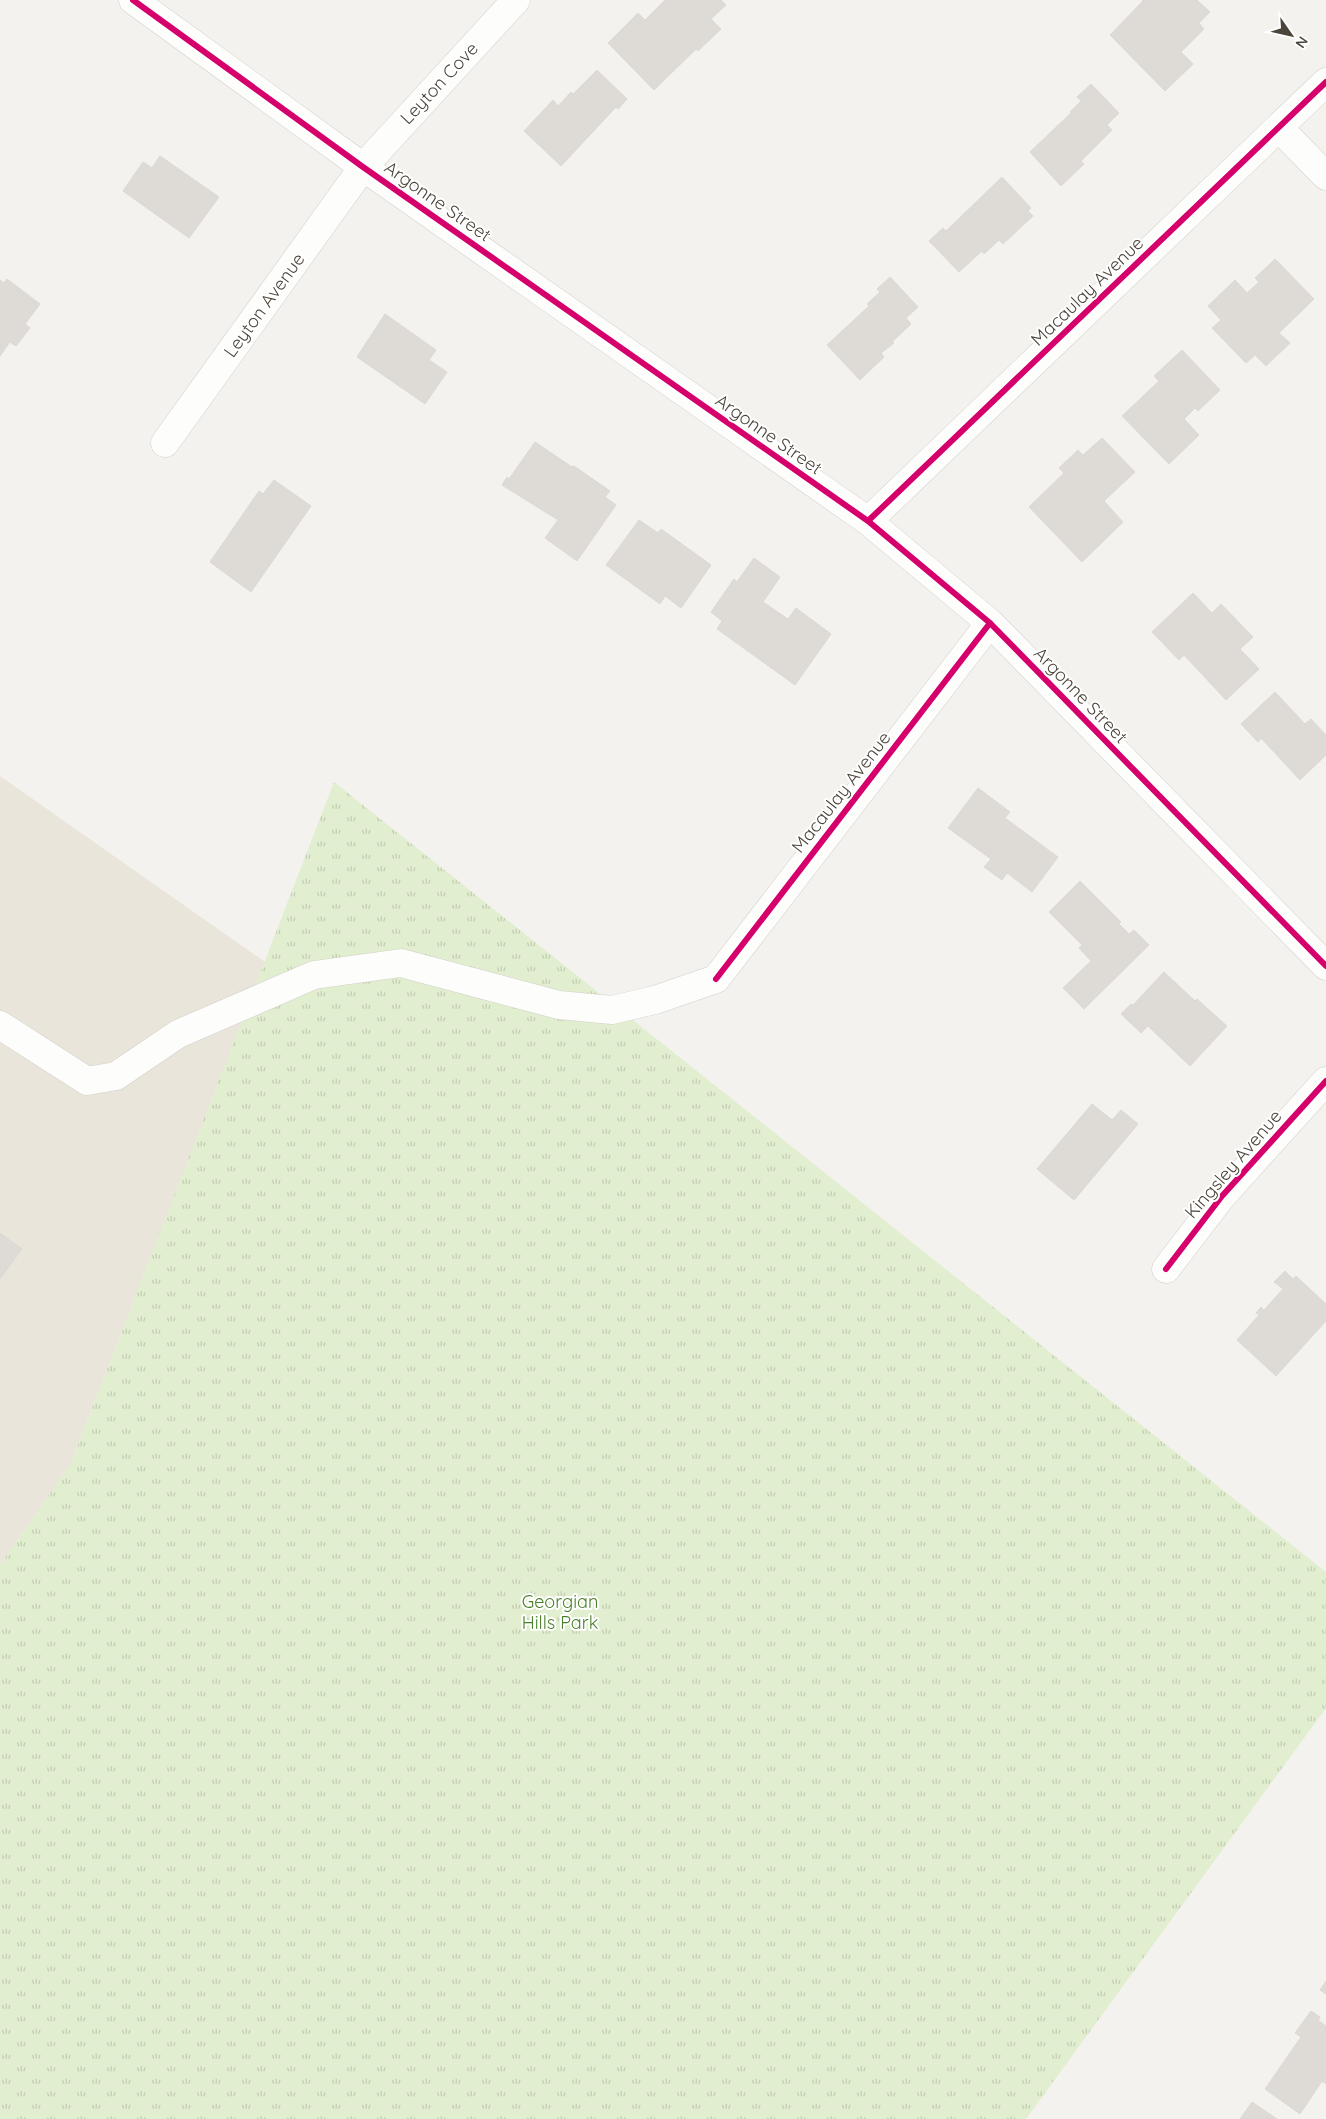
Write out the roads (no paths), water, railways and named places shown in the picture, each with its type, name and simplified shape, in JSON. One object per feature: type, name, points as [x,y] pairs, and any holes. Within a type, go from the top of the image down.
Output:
[{"type":"street","name":"Argonne Street","points":[[133,0],[363,166],[868,521],[990,623],[1326,966]]},
{"type":"street","name":"Leyton Cove","points":[[363,166],[516,0]]},
{"type":"street","name":"Macaulay Avenue","points":[[868,521],[1326,82]]},
{"type":"street","points":[[1279,128],[1326,176]]},
{"type":"street","name":"Leyton Avenue","points":[[165,442],[363,166]]},
{"type":"street","name":"Macaulay Avenue","points":[[0,1025],[87,1080],[116,1076],[178,1034],[314,975],[401,963],[559,1006],[612,1010],[655,1000],[716,979],[990,623]]},
{"type":"street","name":"Kingsley Avenue","points":[[1166,1269],[1222,1196],[1326,1082]]},
{"type":"park label","name":"Georgian Hills Park","points":[[560,1611]]}]
